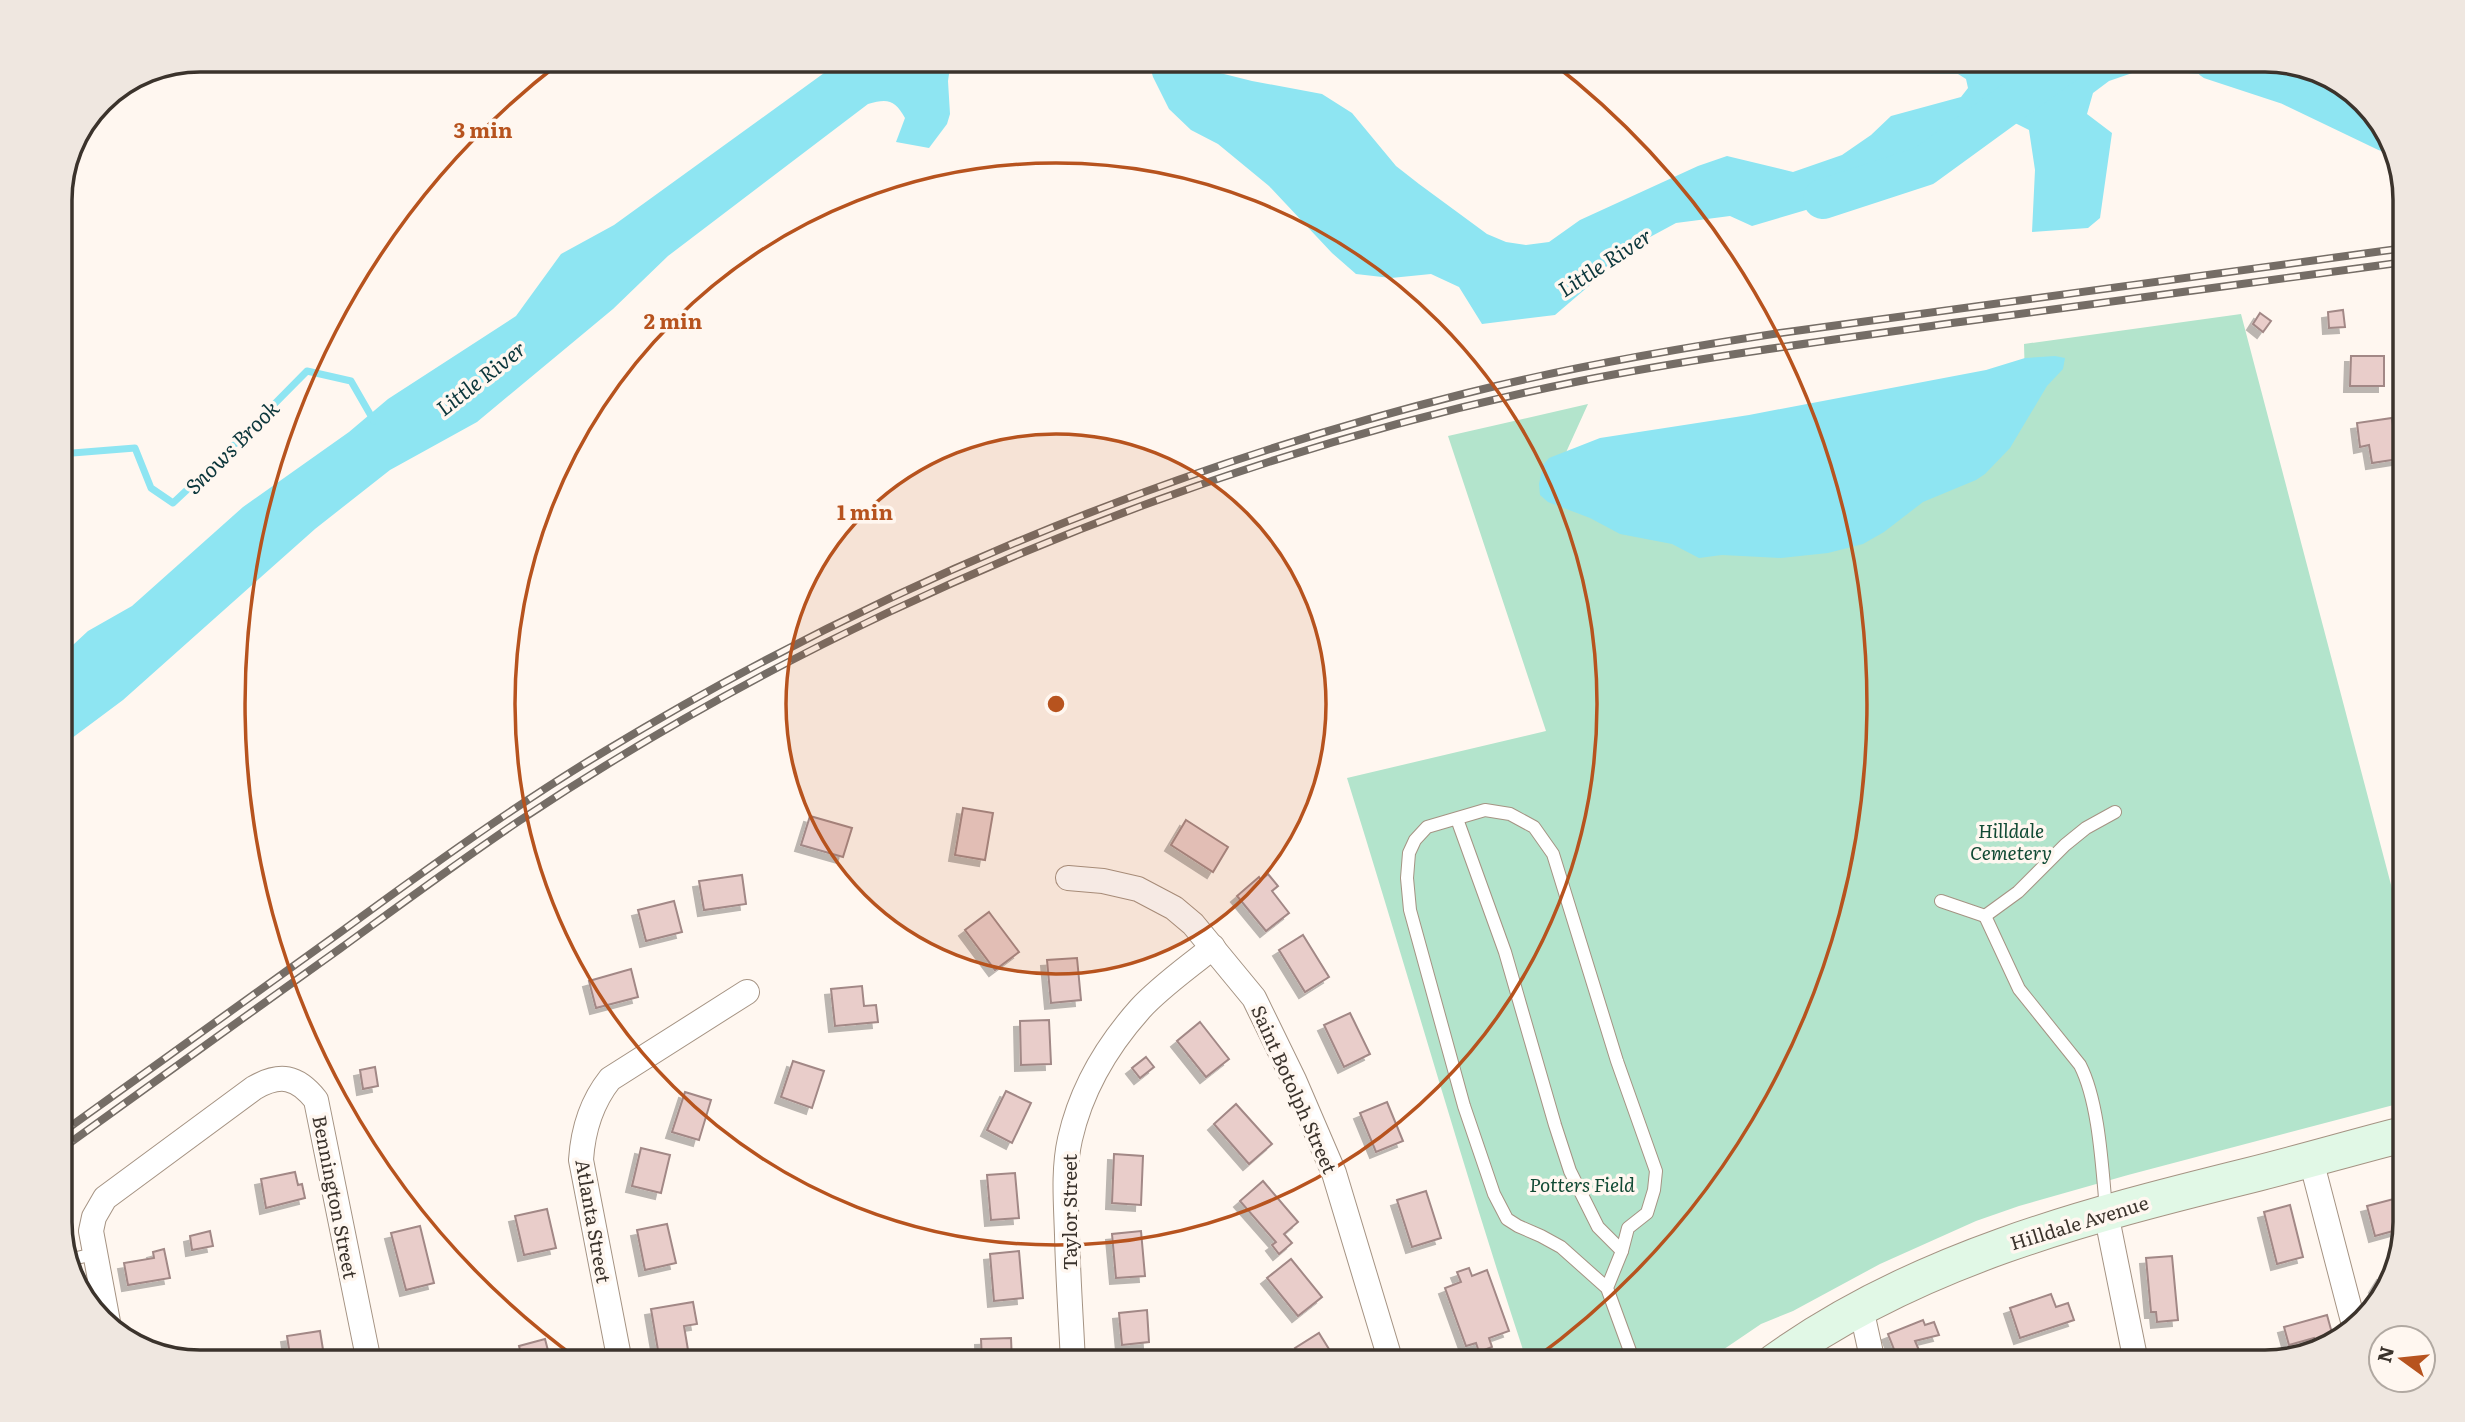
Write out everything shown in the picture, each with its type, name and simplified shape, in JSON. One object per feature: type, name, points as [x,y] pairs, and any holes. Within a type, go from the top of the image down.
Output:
[{"type":"main road","name":"Hilldale Avenue","points":[[1795,1350],[1861,1308],[2002,1244],[2106,1213],[2393,1138]]},
{"type":"street","name":"Saint Botolph Street","points":[[1068,878],[1102,881],[1138,889],[1184,916],[1254,998],[1334,1173],[1387,1350]]},
{"type":"street","name":"Taylor Street","points":[[1072,1350],[1066,1228],[1066,1166],[1070,1139],[1080,1107],[1093,1074],[1141,1008],[1213,947]]},
{"type":"street","name":"Atlanta Street","points":[[617,1350],[583,1179],[582,1138],[590,1113],[598,1094],[610,1079],[747,992]]},
{"type":"street","name":"Bennington Street","points":[[94,1254],[94,1217],[98,1207],[111,1192],[254,1088],[266,1081],[281,1078],[294,1081],[307,1088],[316,1100],[366,1350]]},
{"type":"street","points":[[2311,1160],[2352,1317]]},
{"type":"street","points":[[2106,1213],[2133,1350]]},
{"type":"street","points":[[94,1254],[105,1309]]},
{"type":"street","points":[[1861,1308],[1870,1350]]},
{"type":"lane","points":[[1607,1289],[1628,1228],[1647,1213],[1656,1171],[1617,1061],[1553,854],[1534,827],[1510,814],[1485,810],[1446,820],[1427,827],[1415,840],[1409,853],[1407,878],[1410,910],[1464,1106],[1494,1194],[1507,1219],[1560,1247],[1607,1289],[1629,1350]]},
{"type":"lane","points":[[1985,916],[2018,892],[2075,837],[2115,812]]},
{"type":"lane","points":[[1457,819],[1502,941],[1570,1171],[1598,1227],[1622,1251]]},
{"type":"lane","points":[[1941,901],[1985,916],[2019,989],[2080,1065],[2087,1079],[2100,1149],[2106,1213]]},
{"type":"lane","points":[[77,1258],[94,1254]]},
{"type":"green space","name":"Hilldale Cemetery","points":[[2241,314],[2393,892],[2393,1105],[2128,1175],[1976,1221],[1880,1264],[1793,1311],[1761,1324],[1723,1350],[1523,1350],[1347,778],[1546,731],[1448,436],[1588,404],[1553,481],[2025,381],[2024,344]]},
{"type":"water","points":[[825,72],[949,72],[950,114],[947,124],[929,148],[896,142],[905,118],[894,104],[881,101],[868,104],[668,256],[613,309],[477,422],[390,470],[315,529],[123,700],[72,738],[72,646],[88,631],[132,606],[243,507],[349,432],[388,399],[516,316],[561,254],[614,225]]},
{"type":"water","points":[[1152,72],[1219,72],[1322,94],[1352,113],[1396,166],[1419,184],[1487,234],[1506,242],[1526,245],[1549,242],[1580,220],[1698,166],[1727,156],[1793,172],[1842,155],[1871,135],[1891,116],[1961,97],[1968,88],[1966,79],[1958,74],[1893,72],[2135,72],[2109,81],[2093,93],[2087,114],[2112,133],[2100,218],[2088,228],[2032,232],[2035,170],[2029,130],[2015,123],[1999,123],[1942,143],[1850,197],[1752,226],[1730,216],[1676,223],[1639,243],[1555,315],[1482,324],[1459,287],[1431,274],[1391,278],[1356,274],[1332,253],[1269,186],[1218,144],[1191,130],[1169,109]]},
{"type":"water","points":[[2171,72],[2223,72],[2216,75]]},
{"type":"water","points":[[2025,358],[2065,358],[2063,369],[2047,386],[2010,448],[1985,474],[1923,502],[1884,532],[1863,544],[1828,553],[1781,558],[1722,555],[1699,558],[1672,544],[1620,534],[1590,518],[1548,502],[1540,495],[1543,465],[1549,458],[1600,438],[1749,415],[1986,370]]},
{"type":"building","points":[[2343,310],[2345,327],[2329,328],[2328,312]]},
{"type":"building","points":[[2260,313],[2271,321],[2263,332],[2253,324]]},
{"type":"building","points":[[2351,356],[2384,356],[2384,386],[2350,386]]},
{"type":"building","points":[[2392,418],[2393,460],[2372,463],[2369,445],[2360,447],[2357,423]]},
{"type":"building","points":[[963,808],[993,813],[985,860],[955,855]]},
{"type":"building","points":[[810,816],[852,828],[843,857],[801,845]]},
{"type":"building","points":[[1186,820],[1228,847],[1213,872],[1171,845]]},
{"type":"building","points":[[1268,874],[1278,886],[1272,891],[1289,913],[1266,931],[1237,896],[1259,877],[1261,880]]},
{"type":"building","points":[[742,875],[746,904],[704,910],[699,881]]},
{"type":"building","points":[[674,901],[682,932],[646,941],[638,910]]},
{"type":"building","points":[[989,912],[1019,952],[995,970],[965,930]]},
{"type":"building","points":[[1303,935],[1329,977],[1305,992],[1279,950]]},
{"type":"building","points":[[1077,958],[1081,1000],[1051,1003],[1047,960]]},
{"type":"building","points":[[631,969],[638,997],[596,1008],[589,981]]},
{"type":"building","points":[[862,986],[864,1006],[876,1005],[878,1022],[835,1026],[831,989]]},
{"type":"building","points":[[1350,1013],[1370,1054],[1344,1067],[1324,1025]]},
{"type":"building","points":[[1049,1020],[1051,1064],[1021,1065],[1020,1021]]},
{"type":"building","points":[[1200,1022],[1229,1059],[1206,1077],[1177,1041]]},
{"type":"building","points":[[1146,1057],[1154,1067],[1140,1078],[1132,1068]]},
{"type":"building","points":[[793,1061],[824,1071],[812,1108],[781,1097]]},
{"type":"building","points":[[375,1067],[378,1086],[363,1089],[360,1070]]},
{"type":"building","points":[[1006,1091],[1031,1103],[1012,1143],[987,1130]]},
{"type":"building","points":[[685,1092],[711,1100],[699,1140],[672,1132]]},
{"type":"building","points":[[1387,1102],[1403,1141],[1376,1152],[1360,1113]]},
{"type":"building","points":[[1236,1104],[1272,1144],[1249,1164],[1214,1124]]},
{"type":"building","points":[[641,1148],[670,1155],[661,1193],[632,1186]]},
{"type":"building","points":[[1114,1154],[1143,1156],[1141,1205],[1112,1203]]},
{"type":"building","points":[[295,1172],[298,1185],[302,1184],[305,1198],[266,1208],[261,1179]]},
{"type":"building","points":[[1015,1173],[1019,1218],[991,1220],[987,1175]]},
{"type":"building","points":[[1263,1181],[1298,1222],[1284,1234],[1292,1243],[1279,1254],[1272,1245],[1276,1242],[1240,1201]]},
{"type":"building","points":[[1426,1191],[1441,1238],[1412,1247],[1397,1200]]},
{"type":"building","points":[[2393,1199],[2392,1231],[2375,1236],[2367,1206]]},
{"type":"building","points":[[2290,1205],[2303,1257],[2277,1264],[2264,1212]]},
{"type":"building","points":[[547,1209],[556,1248],[524,1255],[515,1216]]},
{"type":"building","points":[[667,1224],[676,1263],[645,1270],[637,1230]]},
{"type":"building","points":[[420,1226],[434,1283],[406,1290],[391,1233]]},
{"type":"building","points":[[210,1231],[213,1246],[192,1250],[190,1236]]},
{"type":"building","points":[[1141,1231],[1145,1276],[1116,1278],[1112,1234]]},
{"type":"building","points":[[164,1249],[170,1278],[128,1285],[124,1263],[154,1258],[153,1252]]},
{"type":"building","points":[[1019,1251],[1023,1298],[994,1301],[990,1254]]},
{"type":"building","points":[[2172,1256],[2178,1320],[2157,1322],[2156,1312],[2151,1312],[2146,1258]]},
{"type":"building","points":[[1291,1259],[1322,1297],[1298,1316],[1267,1278]]},
{"type":"building","points":[[1469,1268],[1472,1276],[1487,1270],[1509,1331],[1489,1338],[1492,1347],[1478,1350],[1476,1343],[1466,1346],[1445,1288],[1461,1282],[1457,1272]]},
{"type":"building","points":[[2051,1294],[2056,1307],[2068,1303],[2074,1320],[2020,1338],[2010,1308]]},
{"type":"building","points":[[693,1302],[697,1324],[684,1326],[688,1350],[658,1350],[651,1309]]},
{"type":"building","points":[[1147,1310],[1149,1342],[1122,1345],[1119,1313]]},
{"type":"building","points":[[2327,1315],[2332,1331],[2315,1341],[2314,1338],[2289,1345],[2284,1327]]},
{"type":"building","points":[[1923,1320],[1925,1325],[1934,1322],[1939,1335],[1915,1341],[1919,1350],[1894,1350],[1888,1334]]},
{"type":"building","points":[[320,1331],[323,1350],[289,1350],[287,1336]]},
{"type":"building","points":[[1319,1333],[1330,1350],[1296,1350],[1295,1348]]},
{"type":"building","points":[[1011,1338],[1012,1350],[981,1350],[981,1339]]},
{"type":"building","points":[[545,1339],[548,1350],[520,1350],[519,1346]]},
{"type":"waterway","name":"Little River","points":[[1823,199],[1924,166],[2053,72]]},
{"type":"waterway","name":"Little River","points":[[2249,72],[2289,85],[2367,123]]},
{"type":"waterway","name":"Snows Brook","points":[[72,453],[135,448],[151,488],[173,503],[307,371],[351,381],[374,421]]},
{"type":"railway","points":[[72,1125],[439,861],[605,751],[810,637],[915,587],[1131,497],[1242,458],[1354,424],[1467,393],[1584,367],[1780,333],[2393,250]]},
{"type":"railway","points":[[72,1141],[474,852],[563,792],[653,737],[792,660],[887,613],[970,575],[1140,507],[1314,448],[1491,400],[1580,381],[1817,342],[2393,264]]},
{"type":"park label","name":"Potters Field","points":[[1582,1184]]}]
